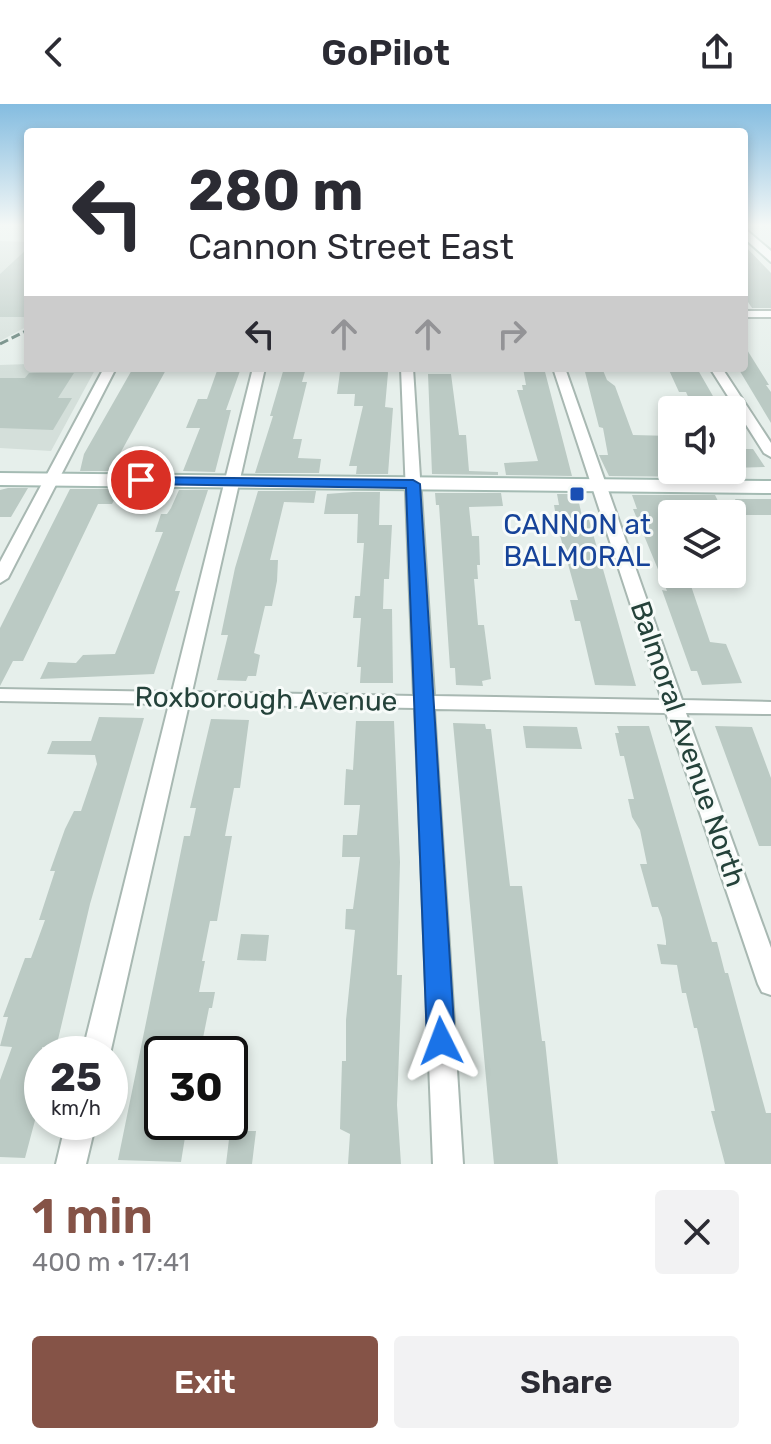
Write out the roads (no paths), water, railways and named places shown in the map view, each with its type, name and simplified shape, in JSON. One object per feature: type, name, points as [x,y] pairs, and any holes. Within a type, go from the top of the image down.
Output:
[{"type":"main road","points":[[0,479],[771,487]]},
{"type":"street","points":[[748,314],[771,314]]},
{"type":"street","points":[[0,578],[108,372]]},
{"type":"street","points":[[100,1036],[258,372]]},
{"type":"street","points":[[407,372],[448,1164]]},
{"type":"street","name":"Balmoral Avenue North","points":[[560,372],[597,486],[771,984]]},
{"type":"street","points":[[719,372],[771,453]]},
{"type":"street","name":"Roxborough Avenue","points":[[0,695],[771,708]]},
{"type":"street","points":[[71,1164],[77,1140]]},
{"type":"railway","points":[[0,344],[24,332]]},
{"type":"place","name":"CANNON at BALMORAL","points":[[577,494]]}]
